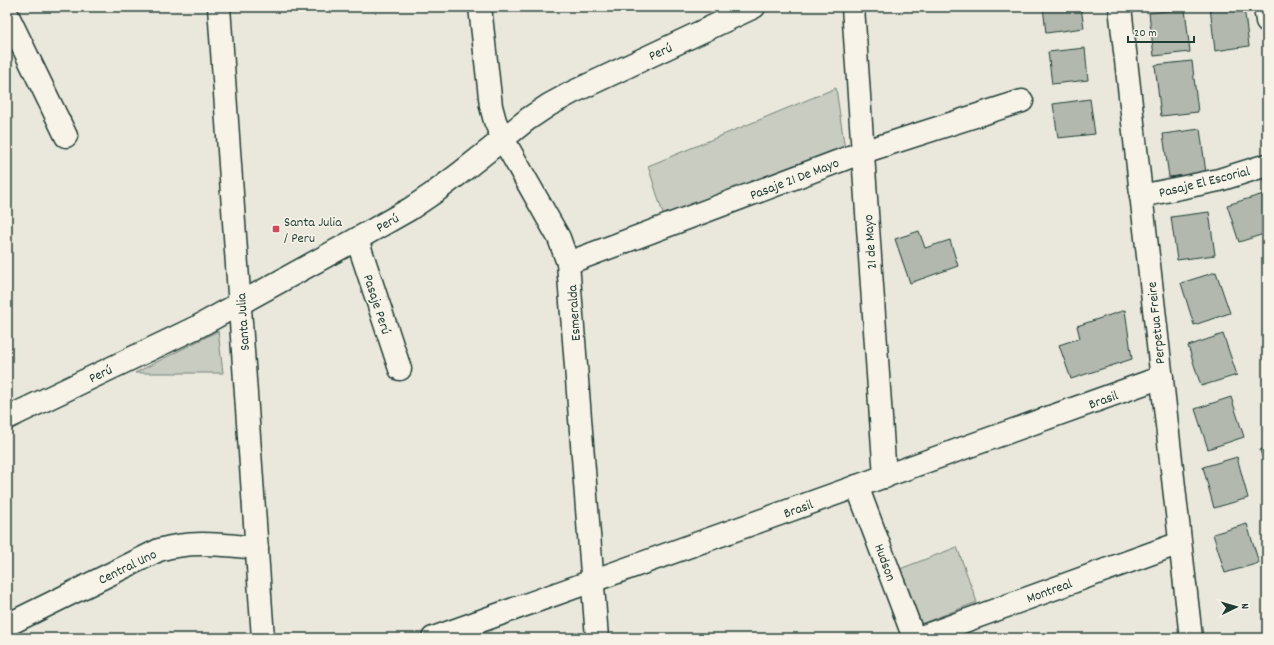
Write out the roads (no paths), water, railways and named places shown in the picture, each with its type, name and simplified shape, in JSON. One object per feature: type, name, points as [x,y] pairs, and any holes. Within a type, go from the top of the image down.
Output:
[{"type":"street","name":"Santa Julia","points":[[219,7],[263,638]]},
{"type":"street","name":"Esmeralda","points":[[480,7],[491,106],[495,121],[503,139],[559,238],[568,263],[596,638]]},
{"type":"street","name":"Perú","points":[[7,418],[199,326],[410,209],[460,174],[528,119],[549,105],[571,93],[754,7]]},
{"type":"street","name":"21 de Mayo","points":[[853,7],[885,477]]},
{"type":"street","name":"Perpetua Freire","points":[[1120,7],[1191,638]]},
{"type":"street","points":[[1265,7],[1267,21]]},
{"type":"street","points":[[7,14],[66,136]]},
{"type":"street","name":"Pasaje 21 De Mayo","points":[[568,263],[863,152],[1022,101]]},
{"type":"street","name":"Pasaje El Escorial","points":[[1141,196],[1219,180],[1267,165]]},
{"type":"street","name":"Pasaje Perú","points":[[358,239],[400,369]]},
{"type":"street","name":"Brasil","points":[[434,638],[1162,377]]},
{"type":"street","name":"Hudson","points":[[857,486],[914,638]]},
{"type":"street","name":"Central Uno","points":[[7,625],[147,555],[172,546],[198,543],[257,548]]},
{"type":"street","name":"Montreal","points":[[918,638],[1180,543]]},
{"type":"place","name":"Santa Julia / Peru","points":[[276,229]]}]
